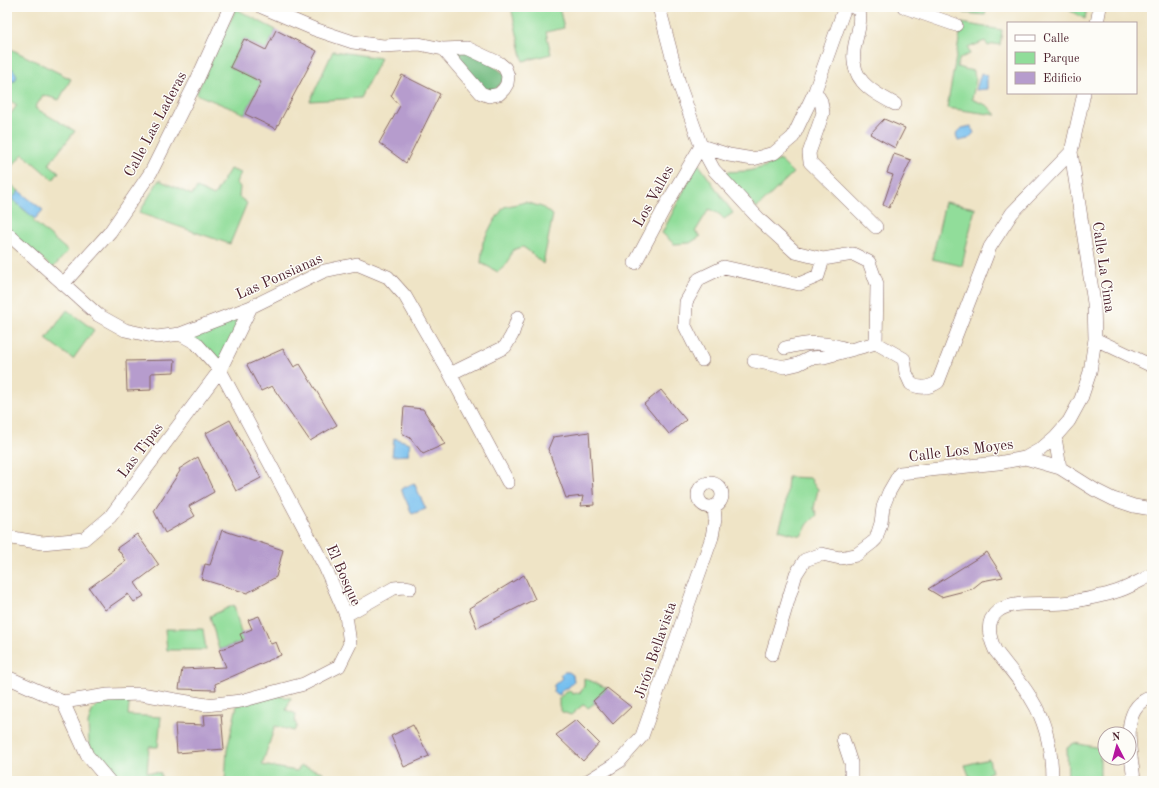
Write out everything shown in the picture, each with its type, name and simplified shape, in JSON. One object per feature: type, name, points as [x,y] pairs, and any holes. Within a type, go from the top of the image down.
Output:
[{"type":"street","name":"Calle Las Laderas","points":[[63,284],[110,232],[151,172],[197,80],[230,7]]},
{"type":"street","points":[[262,7],[314,29],[353,42],[383,46],[419,44],[443,49],[467,48],[499,63],[505,68],[508,76],[507,84],[499,94],[489,96],[481,93],[443,49]]},
{"type":"street","points":[[659,7],[680,87],[700,146],[714,170],[760,221],[795,252],[823,259],[853,254],[869,262],[877,284],[876,343]]},
{"type":"street","points":[[700,146],[729,155],[753,159],[774,153],[793,137],[815,91],[845,7]]},
{"type":"street","points":[[853,7],[859,10],[860,19],[853,53],[855,70],[862,82],[875,94],[895,104]]},
{"type":"street","points":[[904,7],[956,25]]},
{"type":"street","points":[[1097,22],[1100,7]]},
{"type":"street","points":[[815,91],[821,101],[823,113],[809,153],[810,162],[876,226]]},
{"type":"street","name":"Calle La Cima","points":[[1055,437],[1069,421],[1081,399],[1090,372],[1095,339],[1094,303],[1071,152],[1084,94]]},
{"type":"street","name":"Los Valles","points":[[635,263],[700,146]]},
{"type":"street","points":[[754,361],[785,367],[798,364],[810,358],[824,357],[876,343],[904,359],[906,373],[911,384],[916,387],[932,386],[938,382],[990,247],[1012,213],[1071,152]]},
{"type":"street","name":"Las Ponsianas","points":[[7,233],[98,315],[125,330],[157,337],[180,334],[252,307],[324,271],[357,264],[388,277],[405,296],[450,374],[508,482]]},
{"type":"street","points":[[702,360],[685,326],[686,302],[699,278],[724,267],[799,284],[818,276],[823,259]]},
{"type":"street","name":"Las Tipas","points":[[7,537],[42,543],[84,539],[110,517],[220,370],[252,307]]},
{"type":"street","points":[[450,374],[504,347],[512,335],[518,317]]},
{"type":"street","name":"El Bosque","points":[[63,702],[108,695],[141,694],[206,704],[241,701],[304,684],[340,666],[350,644],[346,615],[324,567],[220,370],[196,343],[180,334]]},
{"type":"street","points":[[1095,339],[1152,366]]},
{"type":"street","points":[[785,348],[803,344],[824,344],[835,345],[849,350]]},
{"type":"street","points":[[1055,437],[1060,468]]},
{"type":"street","name":"Calle Los Moyes","points":[[772,654],[796,574],[805,560],[822,554],[840,558],[856,555],[873,542],[876,539],[881,523],[883,507],[889,492],[900,473],[998,464],[1025,458],[1055,437]]},
{"type":"street","name":"Calle Los Moyes","points":[[1025,458],[1060,468],[1095,490],[1113,499],[1134,506],[1152,509]]},
{"type":"street","name":"Jirón Bellavista","points":[[594,780],[620,760],[642,736],[712,537],[714,506]]},
{"type":"street","points":[[1052,781],[1049,744],[1039,713],[1032,699],[991,643],[989,630],[991,619],[1000,610],[1011,605],[1059,604],[1071,602],[1118,591],[1152,575]]},
{"type":"street","points":[[346,615],[394,588],[410,588]]},
{"type":"street","points":[[7,677],[63,702],[88,755],[109,781]]},
{"type":"street","points":[[1134,781],[1129,730],[1130,719],[1133,710],[1138,704],[1152,697]]},
{"type":"street","points":[[843,739],[851,762],[851,781]]},
{"type":"green space","points":[[511,7],[559,7],[564,28],[546,32],[551,54],[523,61]]},
{"type":"green space","points":[[965,7],[987,7],[985,15],[964,13]]},
{"type":"green space","points":[[1067,7],[1087,7],[1085,19],[1067,9]]},
{"type":"green space","points":[[236,9],[276,30],[266,50],[244,39],[230,67],[261,82],[245,114],[196,94]]},
{"type":"green space","points":[[962,23],[1002,30],[1000,45],[994,44],[988,46],[985,41],[968,48],[970,54],[960,58],[957,67],[973,71],[976,79],[972,99],[988,106],[996,115],[947,108]]},
{"type":"green space","points":[[7,47],[71,79],[59,100],[43,95],[35,108],[75,131],[49,164],[59,172],[53,180],[23,154],[7,172],[7,119],[17,105],[7,99],[7,81],[15,81],[12,68],[7,68]]},
{"type":"green space","points":[[467,48],[508,76],[489,96],[443,49]]},
{"type":"green space","points":[[333,51],[381,58],[360,98],[310,101]]},
{"type":"green space","points":[[780,160],[793,173],[757,208],[723,172],[748,171],[764,167]]},
{"type":"green space","points":[[698,163],[733,213],[724,219],[719,214],[709,209],[695,232],[701,236],[690,243],[674,244],[662,233]]},
{"type":"green space","points":[[230,169],[241,173],[236,182],[240,187],[239,197],[247,203],[230,244],[139,213],[159,180],[192,195],[197,188],[214,196]]},
{"type":"green space","points":[[7,181],[19,191],[12,199],[35,219],[33,221],[68,251],[53,268],[7,230]]},
{"type":"green space","points":[[525,202],[542,207],[553,215],[543,264],[523,247],[513,250],[505,266],[498,272],[481,263],[483,242],[492,224],[504,207]]},
{"type":"green space","points":[[945,202],[975,208],[962,266],[932,259]]},
{"type":"green space","points":[[251,307],[220,370],[180,334]]},
{"type":"green space","points":[[67,310],[94,330],[73,359],[46,339]]},
{"type":"green space","points":[[788,477],[811,478],[812,482],[818,489],[814,508],[817,515],[808,524],[801,536],[779,530],[785,510]]},
{"type":"green space","points":[[234,605],[243,641],[219,650],[210,616]]},
{"type":"green space","points":[[165,629],[203,629],[206,650],[167,650]]},
{"type":"green space","points":[[584,678],[607,688],[593,701],[595,703],[588,708],[584,704],[571,715],[562,712],[559,706],[559,698],[570,691],[573,694],[581,692],[584,686]]},
{"type":"green space","points":[[278,696],[291,698],[286,710],[296,714],[295,722],[297,726],[294,731],[275,726],[262,765],[297,771],[301,766],[323,772],[321,781],[225,781],[227,750],[237,705]]},
{"type":"green space","points":[[130,698],[128,715],[161,717],[158,747],[149,747],[147,772],[161,773],[161,780],[202,781],[121,781],[113,776],[100,762],[89,744],[88,723],[93,709],[102,700]]},
{"type":"green space","points":[[1074,743],[1097,747],[1097,766],[1100,766],[1100,781],[1068,781],[1067,748]]},
{"type":"green space","points":[[989,759],[992,772],[988,773],[990,781],[971,781],[965,765]]},
{"type":"water","points":[[7,68],[12,69],[15,72],[17,76],[15,81],[7,81]]},
{"type":"water","points":[[981,73],[987,76],[987,89],[976,90]]},
{"type":"water","points":[[971,126],[974,133],[968,139],[958,141],[956,134],[962,128]]},
{"type":"water","points":[[19,191],[43,210],[35,219],[12,199]]},
{"type":"water","points":[[394,438],[410,443],[408,455],[392,456]]},
{"type":"water","points":[[414,483],[426,509],[412,514],[401,489]]},
{"type":"water","points":[[564,672],[569,672],[573,675],[574,681],[568,688],[562,690],[560,695],[553,692],[554,685],[562,678],[560,675]]},
{"type":"building","points":[[276,30],[317,51],[276,129],[245,114],[261,82],[230,67],[244,39],[266,50]]},
{"type":"building","points":[[402,75],[440,94],[406,163],[379,143],[400,106],[391,96]]},
{"type":"building","points":[[884,119],[905,128],[895,148],[870,134]]},
{"type":"building","points":[[894,154],[911,160],[889,208],[883,205],[893,175],[887,173]]},
{"type":"building","points":[[283,349],[294,367],[300,364],[337,425],[310,441],[272,386],[261,391],[247,365]]},
{"type":"building","points":[[175,360],[174,372],[151,373],[151,390],[127,391],[126,361]]},
{"type":"building","points":[[661,390],[686,420],[669,434],[644,404]]},
{"type":"building","points":[[404,407],[423,409],[445,444],[423,454],[410,438],[402,433]]},
{"type":"building","points":[[230,420],[261,478],[236,491],[206,433]]},
{"type":"building","points":[[589,432],[594,505],[581,506],[583,496],[566,498],[548,449],[553,437]]},
{"type":"building","points":[[198,457],[214,492],[189,506],[195,516],[165,533],[154,511],[180,471],[179,469]]},
{"type":"building","points":[[222,530],[283,550],[276,577],[247,593],[201,579],[205,564],[210,565]]},
{"type":"building","points":[[137,534],[159,565],[135,583],[144,596],[134,602],[128,594],[105,610],[89,588],[126,561],[117,548]]},
{"type":"building","points":[[987,552],[1003,577],[982,581],[972,589],[941,597],[928,589]]},
{"type":"building","points":[[524,575],[535,599],[477,628],[469,608]]},
{"type":"building","points":[[259,616],[271,644],[276,642],[281,655],[215,684],[216,690],[179,689],[182,669],[226,667],[219,650],[243,641],[240,634],[252,629],[248,620]]},
{"type":"building","points":[[607,688],[631,707],[613,724],[593,701]]},
{"type":"building","points":[[221,714],[224,749],[177,753],[175,724],[205,725],[204,715]]},
{"type":"building","points":[[576,720],[599,743],[583,761],[556,735]]},
{"type":"building","points":[[413,725],[429,756],[404,767],[391,736]]}]
